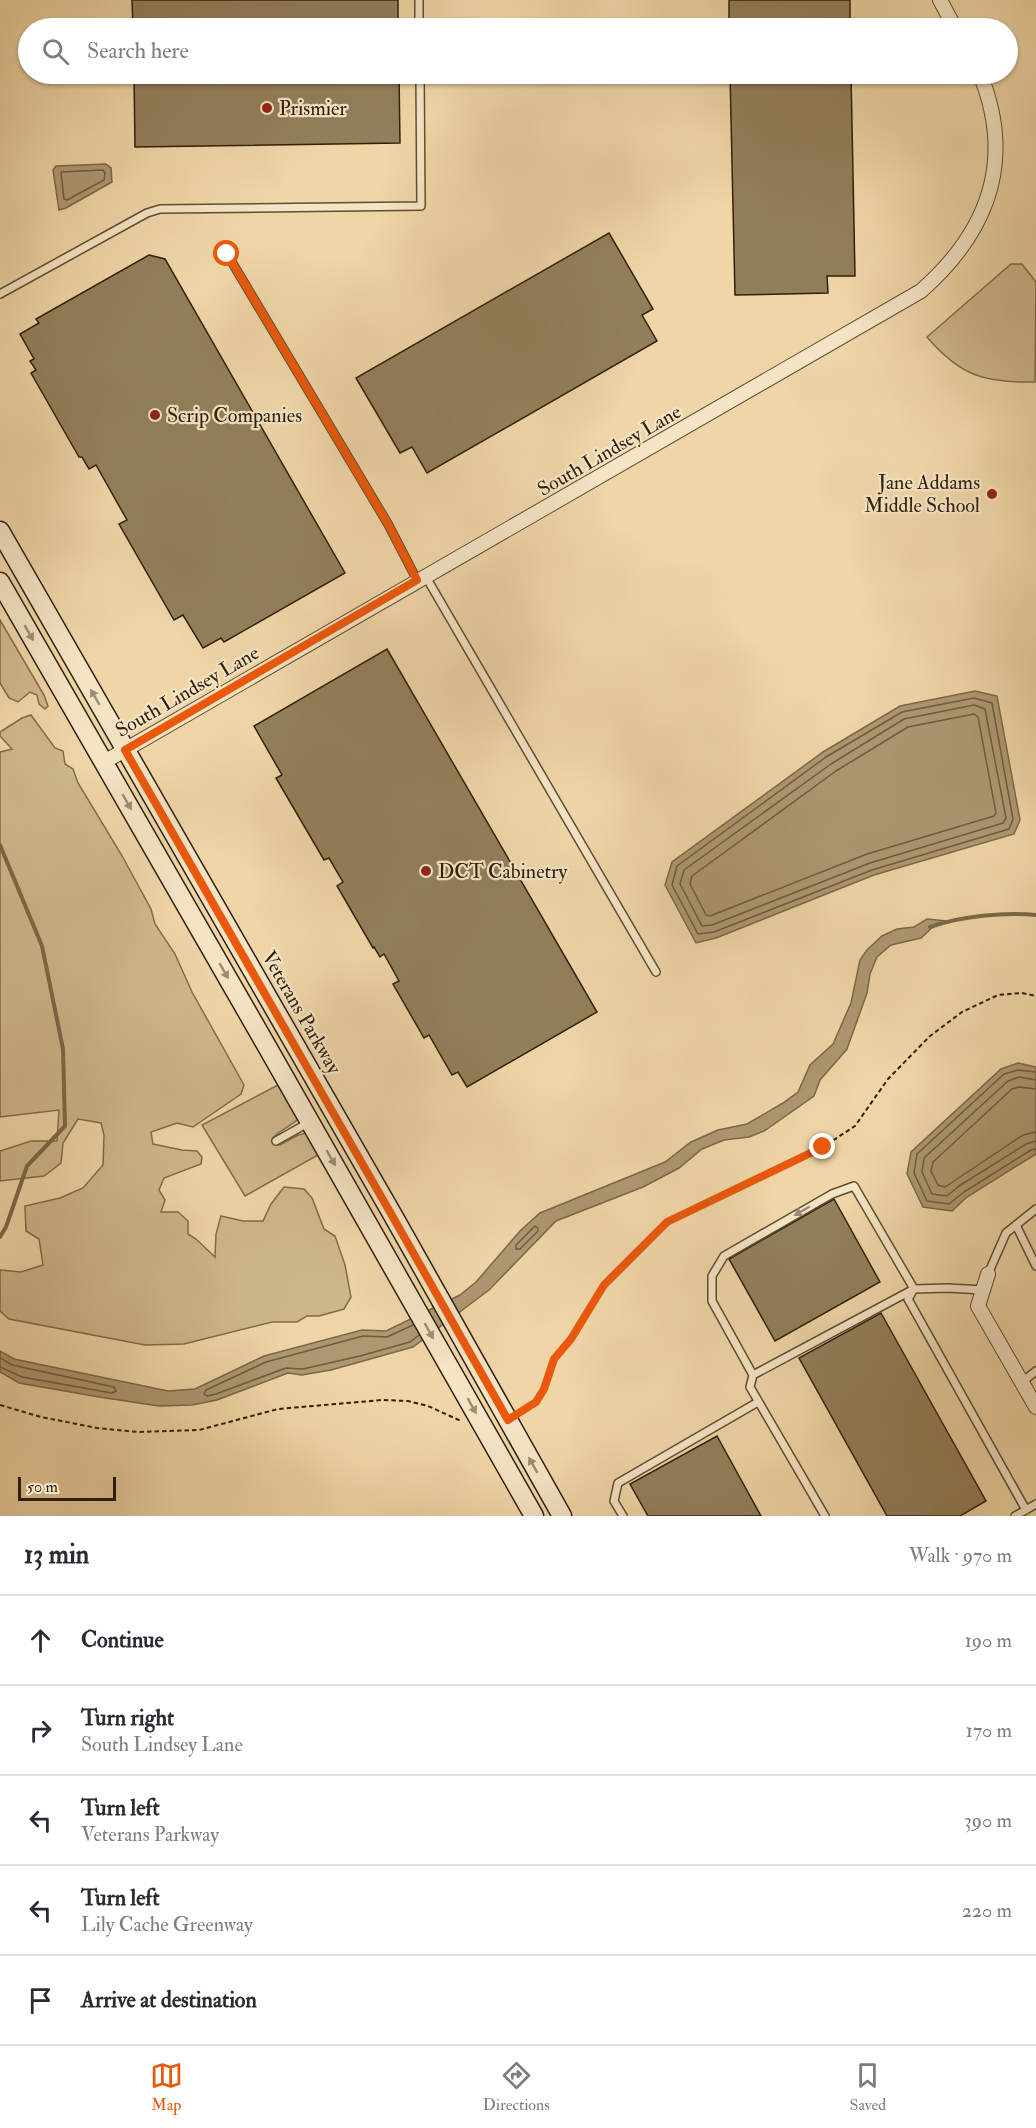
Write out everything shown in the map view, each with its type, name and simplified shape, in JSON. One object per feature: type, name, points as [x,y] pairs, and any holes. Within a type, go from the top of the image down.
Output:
[{"type":"main road","name":"Veterans Parkway","points":[[0,531],[438,1294],[562,1516]]},
{"type":"main road","points":[[0,582],[534,1516]]},
{"type":"street","points":[[940,0],[950,18]]},
{"type":"street","name":"South Lindsey Lane","points":[[104,762],[921,291],[943,272],[981,216],[994,170],[996,128],[990,97],[984,84]]},
{"type":"street","points":[[988,1274],[978,1306],[1036,1407]]},
{"type":"lane","points":[[419,0],[419,18]]},
{"type":"lane","points":[[0,294],[147,213],[160,209],[421,206],[420,84]]},
{"type":"lane","points":[[227,254],[656,972]]},
{"type":"lane","points":[[276,1141],[310,1121]]},
{"type":"lane","points":[[825,1516],[750,1387],[753,1375],[712,1301],[712,1276],[724,1256],[832,1194],[854,1186],[914,1289]]},
{"type":"lane","points":[[988,1274],[1006,1233],[1036,1209]]},
{"type":"lane","points":[[1016,1225],[1036,1266]]},
{"type":"lane","points":[[914,1289],[908,1299],[1026,1510]]},
{"type":"lane","points":[[753,1375],[914,1289],[983,1290]]},
{"type":"lane","points":[[1022,1382],[1036,1371]]},
{"type":"lane","points":[[623,1516],[614,1501],[618,1483],[758,1402]]},
{"type":"lane","points":[[1015,1516],[1036,1504]]},
{"type":"path","points":[[508,1420],[536,1402],[544,1389],[554,1359],[571,1339],[604,1285],[667,1222],[823,1147],[855,1126],[888,1079],[930,1036],[962,1012],[998,995],[1022,993],[1036,996]]},
{"type":"path","points":[[0,1405],[40,1417],[97,1428],[138,1432],[199,1430],[278,1409],[382,1400],[408,1401],[428,1406],[465,1421],[477,1415]]},
{"type":"shaded area","points":[[1011,264],[1022,264],[1036,282],[1035,382],[1002,381],[962,369],[927,337]]},
{"type":"shaded area","points":[[0,620],[44,695],[48,706],[45,709],[39,704],[37,695],[30,692],[18,702],[9,698],[0,683]]},
{"type":"shaded area","points":[[31,715],[55,748],[63,751],[65,764],[73,769],[78,783],[121,854],[151,909],[155,924],[175,954],[192,992],[244,1085],[241,1094],[193,1127],[177,1123],[151,1132],[153,1144],[197,1151],[202,1157],[201,1164],[164,1178],[159,1190],[165,1200],[161,1212],[178,1212],[188,1221],[188,1234],[215,1257],[216,1234],[221,1216],[243,1221],[263,1221],[271,1204],[284,1187],[304,1189],[312,1198],[324,1229],[335,1236],[345,1265],[351,1297],[344,1309],[319,1316],[307,1316],[297,1322],[272,1322],[184,1344],[145,1345],[9,1319],[0,1311],[0,1270],[21,1272],[43,1265],[39,1239],[26,1231],[25,1206],[60,1198],[83,1188],[103,1165],[104,1135],[101,1123],[78,1119],[63,1143],[61,1163],[44,1176],[0,1181],[0,1151],[31,1141],[57,1141],[59,1110],[0,1117],[0,752],[12,749],[0,736],[0,732]]},
{"type":"shaded area","points":[[278,1085],[298,1119],[272,1139],[275,1144],[280,1145],[306,1133],[318,1155],[245,1196],[202,1125]]},
{"type":"water","points":[[106,164],[111,168],[112,182],[59,210],[53,170],[56,166]]},
{"type":"water","points":[[975,691],[997,696],[1020,820],[1014,834],[874,875],[716,938],[696,943],[665,885],[672,862],[823,752],[900,706]]},
{"type":"water","points":[[927,919],[947,921],[935,925],[921,938],[891,945],[877,957],[847,1049],[820,1080],[814,1096],[764,1131],[749,1137],[724,1140],[702,1149],[679,1168],[643,1187],[556,1221],[489,1290],[413,1347],[331,1370],[302,1375],[288,1373],[217,1400],[192,1405],[159,1406],[99,1397],[19,1383],[0,1372],[0,1351],[14,1359],[168,1391],[195,1389],[264,1356],[362,1330],[386,1331],[460,1295],[476,1282],[520,1231],[540,1213],[665,1162],[691,1142],[718,1130],[747,1124],[798,1092],[810,1065],[833,1044],[851,1003],[860,960],[867,950],[882,936],[897,929],[914,927]]},
{"type":"water","points":[[1018,1063],[1036,1067],[1036,1154],[967,1197],[952,1211],[923,1207],[907,1174],[911,1152],[1001,1069]]},
{"type":"building","points":[[132,0],[398,0],[398,18],[133,18]]},
{"type":"building","points":[[729,0],[850,0],[850,18],[729,18]]},
{"type":"building","name":"Prismier","points":[[134,84],[399,84],[400,143],[135,147]]},
{"type":"building","points":[[730,84],[851,84],[855,276],[827,276],[828,293],[735,295]]},
{"type":"building","points":[[609,233],[653,309],[642,315],[657,341],[427,473],[412,447],[400,453],[356,378]]},
{"type":"building","name":"Scrip Companies","points":[[149,255],[165,259],[345,573],[224,642],[221,638],[203,648],[183,615],[174,620],[119,524],[127,520],[96,465],[89,469],[82,457],[79,457],[31,373],[36,370],[30,361],[34,359],[20,334],[39,323],[36,319]]},
{"type":"building","name":"DCT Cabinetry","points":[[387,649],[597,1012],[467,1087],[458,1072],[452,1075],[429,1035],[424,1038],[393,984],[399,981],[384,954],[380,957],[373,948],[337,886],[343,882],[329,858],[324,860],[276,778],[282,775],[254,726]]},
{"type":"building","points":[[834,1199],[880,1282],[775,1341],[729,1259]]},
{"type":"building","points":[[881,1313],[986,1501],[960,1516],[887,1516],[799,1358]]},
{"type":"building","points":[[717,1436],[761,1516],[648,1516],[630,1484]]},
{"type":"waterway","points":[[0,845],[42,946],[63,1049],[65,1126],[27,1166],[6,1227],[0,1237]]},
{"type":"waterway","points":[[930,927],[983,916],[1036,915]]},
{"type":"place","name":"Prismier","points":[[267,108]]},
{"type":"place","name":"Scrip Companies","points":[[155,415]]},
{"type":"place","name":"Jane Addams Middle School","points":[[992,494]]},
{"type":"place","name":"DCT Cabinetry","points":[[426,871]]},
{"type":"route","points":[[227,254],[388,524],[417,580],[125,750],[508,1420],[536,1402],[544,1389],[554,1359],[571,1339],[604,1285],[667,1222],[823,1147]]}]
